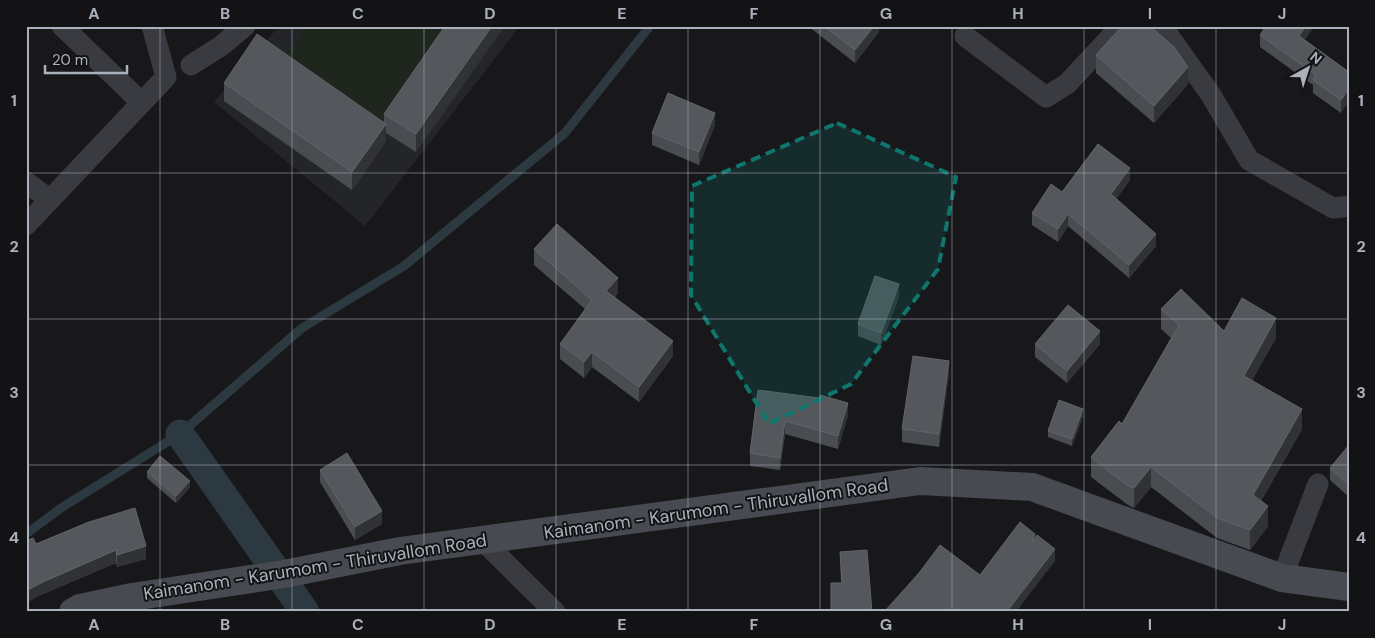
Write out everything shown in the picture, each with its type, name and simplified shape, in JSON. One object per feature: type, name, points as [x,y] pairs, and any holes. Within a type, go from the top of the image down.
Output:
[{"type":"main road","name":"Kaimanom - Karumom - Thiruvallom Road","points":[[73,612],[80,608],[132,597],[279,575],[400,550],[920,481],[1032,487],[1282,578],[1349,587]]},
{"type":"street","points":[[62,26],[141,102]]},
{"type":"street","points":[[26,224],[166,77],[152,26]]},
{"type":"street","points":[[191,65],[221,46],[246,26]]},
{"type":"street","points":[[965,36],[1046,97],[1067,84],[1121,26]]},
{"type":"street","points":[[1162,26],[1212,95],[1249,160],[1333,208],[1349,206]]},
{"type":"street","points":[[26,182],[50,200]]},
{"type":"street","points":[[1282,578],[1318,484]]},
{"type":"street","points":[[482,540],[555,612]]},
{"type":"highlighted area","points":[[837,123],[956,177],[938,269],[851,384],[769,424],[691,295],[692,186]]},
{"type":"shaded area","points":[[279,26],[520,26],[365,226],[214,102]]},
{"type":"shaded area","points":[[308,26],[447,26],[379,123],[282,60]]},
{"type":"building","points":[[445,26],[492,26],[416,134],[384,114]]},
{"type":"building","points":[[824,26],[874,26],[855,50]]},
{"type":"building","points":[[1122,26],[1150,26],[1174,47],[1188,67],[1154,106],[1096,55]]},
{"type":"building","points":[[1266,26],[1306,26],[1299,36],[1349,72],[1349,89],[1341,100],[1313,80],[1316,75],[1260,35]]},
{"type":"building","points":[[257,34],[386,124],[352,172],[224,83]]},
{"type":"building","points":[[668,93],[715,113],[699,152],[652,133]]},
{"type":"building","points":[[1098,144],[1130,168],[1111,194],[1156,234],[1129,265],[1068,214],[1058,229],[1032,213],[1051,184],[1062,192]]},
{"type":"building","points":[[557,224],[618,278],[606,291],[673,341],[639,387],[592,352],[584,362],[560,344],[592,300],[534,249]]},
{"type":"building","points":[[875,276],[899,284],[881,333],[858,324]]},
{"type":"building","points":[[1181,289],[1224,331],[1242,298],[1276,318],[1244,376],[1302,409],[1253,495],[1268,506],[1250,530],[1217,518],[1151,467],[1134,488],[1128,486],[1091,457],[1119,421],[1122,424],[1179,325],[1161,309]]},
{"type":"building","points":[[1068,305],[1100,331],[1067,371],[1035,344]]},
{"type":"building","points":[[913,356],[949,361],[939,434],[902,429]]},
{"type":"building","points":[[758,390],[819,398],[820,395],[848,403],[838,436],[785,421],[780,458],[750,453]]},
{"type":"building","points":[[1059,400],[1083,409],[1072,439],[1048,431]]},
{"type":"building","points":[[1349,445],[1349,485],[1330,468]]},
{"type":"building","points":[[347,453],[382,511],[355,527],[320,470]]},
{"type":"building","points":[[160,456],[190,481],[176,496],[147,472]]},
{"type":"building","points":[[135,508],[146,546],[117,555],[116,550],[26,591],[26,541],[33,538],[36,544],[89,522]]},
{"type":"building","points":[[1020,522],[1035,534],[1032,542],[1037,535],[1055,549],[1008,610],[1009,612],[884,612],[919,573],[940,545],[980,575]]},
{"type":"building","points":[[867,550],[872,612],[831,612],[831,583],[842,583],[840,552]]},
{"type":"waterway","points":[[26,534],[61,508],[180,434],[302,328],[404,266],[565,133],[650,26]]},
{"type":"waterway","points":[[180,434],[305,612]]}]
